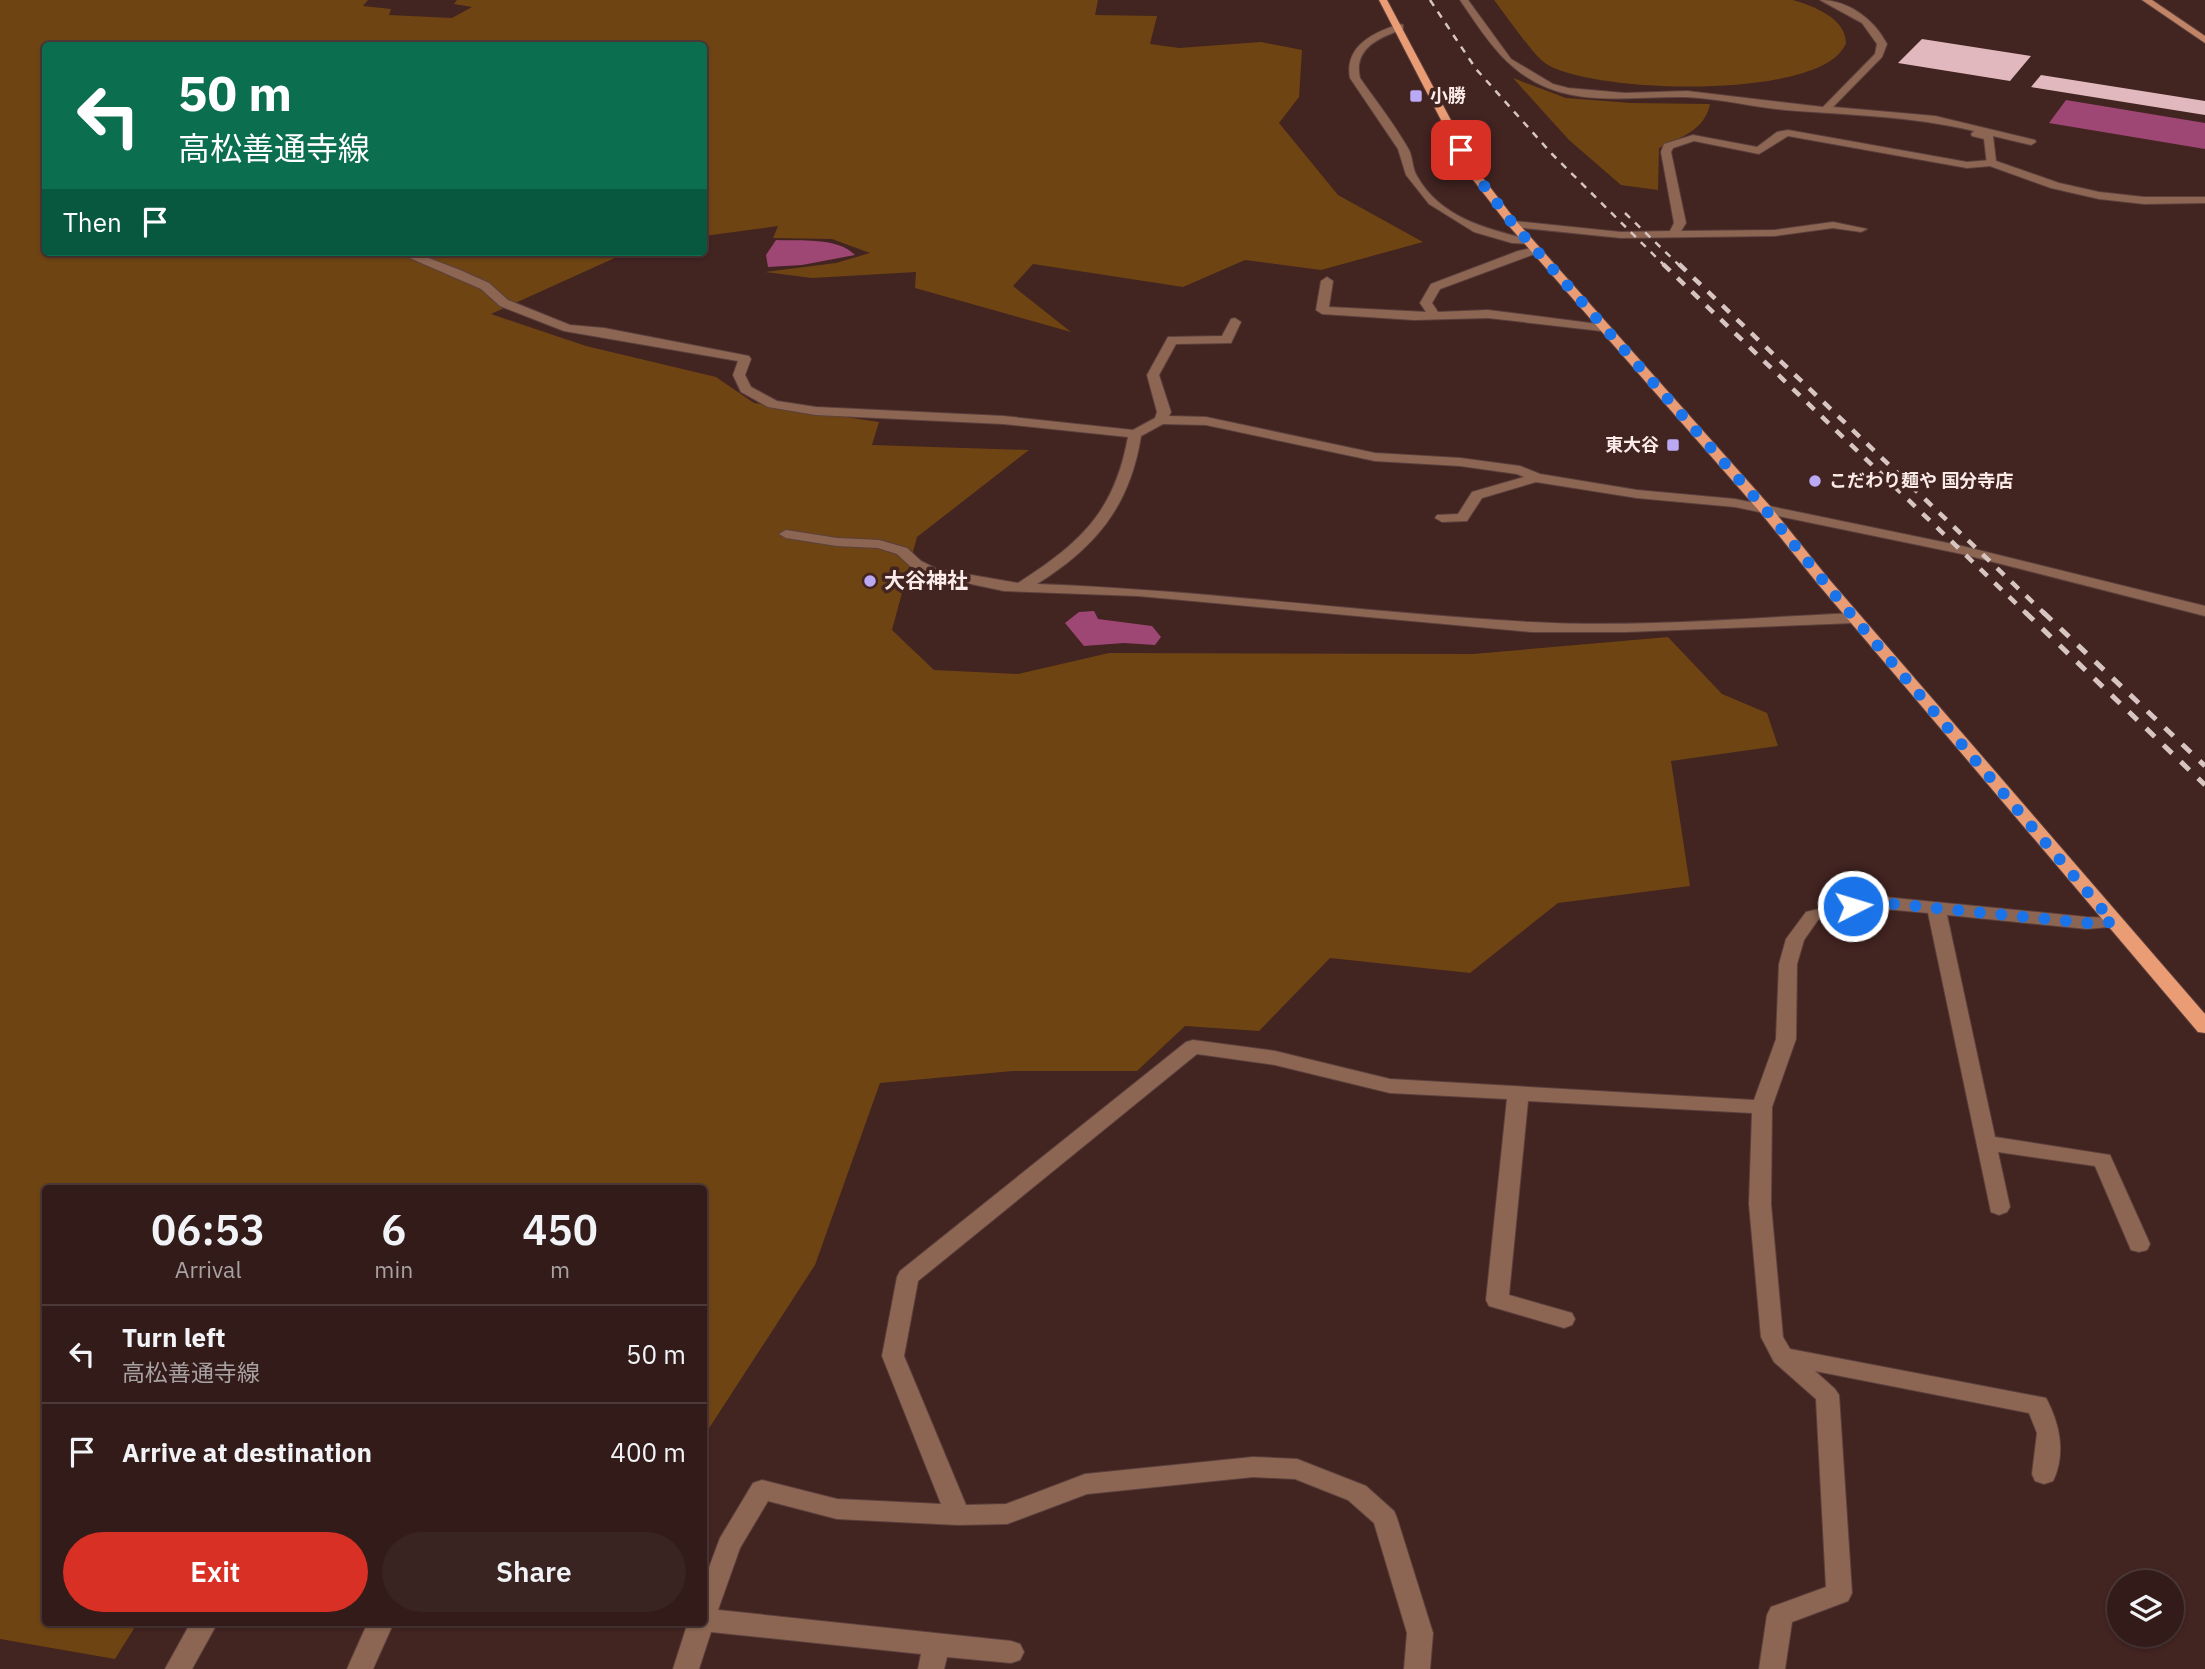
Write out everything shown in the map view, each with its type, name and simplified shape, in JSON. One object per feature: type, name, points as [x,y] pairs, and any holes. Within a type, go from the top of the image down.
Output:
[{"type":"main road","points":[[1383,0],[1475,174],[1513,224],[1765,509],[1854,618],[2205,1027]]},
{"type":"street","points":[[1464,0],[1508,61],[1550,86],[1567,91],[1625,96],[1687,94],[1932,123],[1989,137],[1991,163]]},
{"type":"street","points":[[1824,0],[1850,10],[1870,24],[1882,44],[1879,55],[1825,110]]},
{"type":"street","points":[[2146,0],[2205,40]]},
{"type":"street","points":[[1399,27],[1362,47],[1354,55],[1350,66],[1355,78],[1405,152],[1411,174],[1430,197],[1468,225],[1493,236],[1532,246]]},
{"type":"street","points":[[1734,103],[1935,120],[2031,142]]},
{"type":"street","points":[[1674,234],[1679,223],[1666,152],[1668,146],[1692,138],[1759,151],[1781,134],[1788,132],[1967,165],[1991,163],[2056,188],[2102,196],[2167,201],[2205,200]]},
{"type":"street","points":[[1513,224],[1621,235],[1775,233],[1833,225],[1861,229]]},
{"type":"street","points":[[1433,314],[1426,303],[1435,287],[1522,253],[1532,246]]},
{"type":"street","points":[[413,256],[485,285],[504,303],[568,328],[615,334],[745,359],[739,375],[746,389],[773,404],[816,411],[1003,420],[1135,434],[1161,420],[1206,421],[1375,457],[1460,462],[1520,470],[1536,478],[1637,494],[1735,503],[1962,550],[2205,611]]},
{"type":"street","points":[[1327,281],[1322,310],[1380,316],[1488,314],[1606,329]]},
{"type":"street","points":[[1161,420],[1164,412],[1153,375],[1172,340],[1227,340],[1235,322]]},
{"type":"street","points":[[1023,586],[1054,567],[1111,508],[1122,490],[1135,434]]},
{"type":"street","points":[[1442,518],[1462,518],[1477,495],[1536,478]]},
{"type":"street","points":[[786,534],[837,542],[879,544],[902,551],[916,564],[933,572],[1004,587],[1138,592],[1531,627],[1626,627],[1854,618]]},
{"type":"street","points":[[1772,1669],[1780,1615],[1839,1593],[1827,1395],[1782,1356],[1772,1338],[1760,1203],[1762,1107],[1786,1039],[1788,964],[1795,939],[1812,916],[1874,902],[2087,923],[2113,922]]},
{"type":"street","points":[[1936,908],[1999,1207]]},
{"type":"street","points":[[958,1515],[893,1356],[908,1277],[1193,1047],[1275,1058],[1390,1086],[1762,1107]]},
{"type":"street","points":[[1518,1095],[1497,1300],[1564,1319]]},
{"type":"street","points":[[1986,1143],[2103,1160],[2139,1244]]},
{"type":"street","points":[[1782,1356],[2038,1405],[2049,1433],[2044,1474]]},
{"type":"street","points":[[707,1606],[729,1545],[762,1490],[837,1509],[958,1515],[1007,1514],[1085,1484],[1253,1467],[1297,1469],[1357,1493],[1385,1518],[1420,1633],[1417,1669]]},
{"type":"street","points":[[707,1622],[934,1657],[1012,1652]]},
{"type":"street","points":[[178,1669],[203,1626]]},
{"type":"street","points":[[360,1669],[379,1626]]},
{"type":"street","points":[[686,1669],[700,1626]]},
{"type":"shaded area","points":[[0,0],[368,0],[363,6],[391,9],[389,15],[452,18],[472,7],[454,4],[457,0],[1098,0],[1095,15],[1157,16],[1150,44],[1179,48],[1261,42],[1302,50],[1299,97],[1279,123],[1338,195],[1423,242],[1321,270],[1245,260],[1183,287],[1033,264],[1013,286],[1071,332],[915,288],[916,272],[812,278],[765,272],[836,263],[870,253],[832,239],[773,238],[778,226],[707,236],[707,42],[42,42],[42,256],[619,256],[491,314],[586,346],[716,377],[754,403],[879,422],[872,445],[1029,450],[917,537],[892,630],[934,670],[1018,674],[1109,653],[1473,654],[1668,637],[1722,694],[1767,713],[1778,746],[1671,761],[1690,886],[1558,903],[1470,973],[1330,958],[1259,1031],[1185,1026],[1137,1071],[1013,1071],[880,1083],[815,1265],[707,1431],[707,1185],[42,1185],[42,1626],[136,1626],[115,1659],[0,1639]]},
{"type":"shaded area","points":[[1494,0],[1793,0],[1819,10],[1835,20],[1845,34],[1846,43],[1829,62],[1796,75],[1753,83],[1654,86],[1608,81],[1570,73],[1545,63],[1526,43]]},
{"type":"shaded area","points":[[1513,78],[1566,98],[1631,103],[1710,104],[1697,127],[1659,148],[1658,190],[1621,185],[1569,140]]},
{"type":"shaded area","points":[[2066,100],[2205,123],[2205,149],[2049,123]]},
{"type":"shaded area","points":[[776,240],[829,243],[848,249],[855,255],[802,265],[768,267],[766,255]]},
{"type":"shaded area","points":[[1094,611],[1098,619],[1152,626],[1161,637],[1155,645],[1124,643],[1084,646],[1065,623],[1079,612]]},
{"type":"building","points":[[1922,39],[2031,56],[2010,81],[1898,63]]},
{"type":"building","points":[[2041,75],[2205,101],[2205,115],[2031,87]]},
{"type":"railway","points":[[1430,0],[1476,69],[1552,154],[1665,266]]},
{"type":"railway","points":[[1625,213],[1680,266]]},
{"type":"railway","points":[[1663,264],[2027,614]]},
{"type":"railway","points":[[1679,264],[2045,614]]},
{"type":"railway","points":[[2025,612],[2205,785]]},
{"type":"railway","points":[[2043,612],[2205,766]]},
{"type":"place","name":"小勝","points":[[1416,96]]},
{"type":"place","name":"東大谷","points":[[1673,445]]},
{"type":"place","name":"こだわり麺や 国分寺店","points":[[1815,481]]},
{"type":"place","name":"大谷神社","points":[[870,581]]},
{"type":"route","points":[[1461,150],[1475,174],[1513,224],[1765,509],[1838,599],[2113,922],[2087,923],[1874,902],[1853,906]]}]
